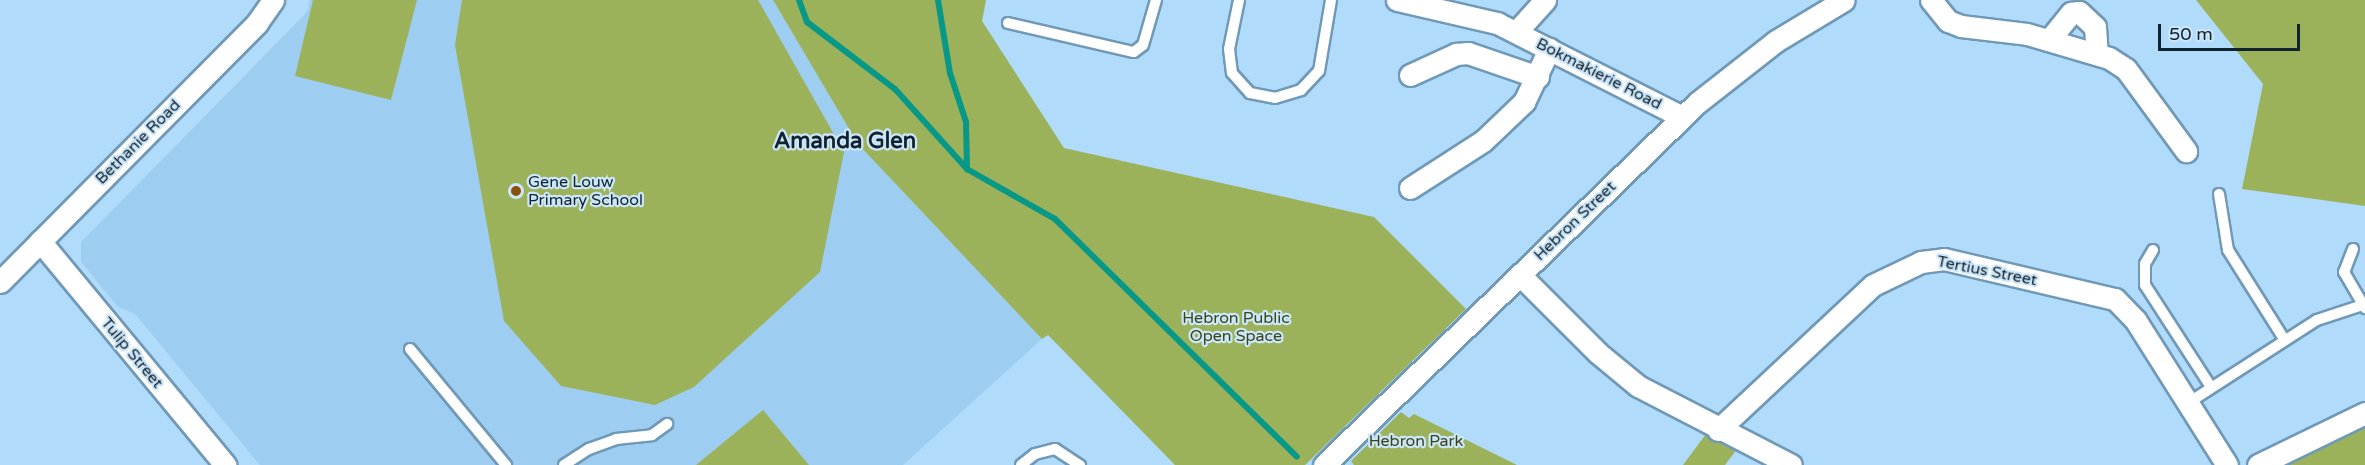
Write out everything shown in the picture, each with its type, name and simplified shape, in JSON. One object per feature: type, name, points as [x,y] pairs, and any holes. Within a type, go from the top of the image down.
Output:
[{"type":"street","name":"Bethanie Road","points":[[0,282],[257,22],[273,0]]},
{"type":"street","name":"Bokmakierie Road","points":[[1397,0],[1497,23],[1517,31],[1682,117]]},
{"type":"street","name":"Bokmakierie Road","points":[[1517,31],[1545,0]]},
{"type":"street","name":"Hebron Street","points":[[1324,465],[1682,117],[1743,64],[1844,0]]},
{"type":"street","points":[[1931,0],[1948,21],[1961,26],[2049,39],[2097,54],[2126,69],[2186,151]]},
{"type":"street","points":[[2049,39],[2071,13],[2079,12],[2095,27],[2097,54]]},
{"type":"street","points":[[1410,188],[1483,141],[1524,102],[1538,77],[1549,49]]},
{"type":"street","points":[[1410,75],[1462,52],[1538,77]]},
{"type":"street","name":"Tulip Street","points":[[40,242],[225,465]]},
{"type":"street","name":"Tertius Street","points":[[1718,430],[1873,285],[1900,270],[1936,259],[2115,299],[2129,311],[2227,465]]},
{"type":"street","points":[[1520,275],[1621,374],[1718,430],[1791,465]]},
{"type":"street","points":[[2258,465],[2365,413]]},
{"type":"lane","points":[[1008,23],[1134,52],[1143,45],[1156,0]]},
{"type":"lane","points":[[1239,0],[1229,49],[1232,73],[1250,93],[1275,98],[1301,90],[1319,71],[1331,0]]},
{"type":"lane","points":[[2219,195],[2228,250],[2284,339]]},
{"type":"lane","points":[[2188,403],[2284,339],[2317,320],[2364,307],[2344,272],[2353,249]]},
{"type":"lane","points":[[2153,250],[2145,264],[2145,285],[2211,387]]},
{"type":"lane","points":[[410,350],[506,465]]},
{"type":"lane","points":[[564,465],[589,448],[616,439],[652,435],[667,424]]},
{"type":"lane","points":[[1021,465],[1035,454],[1054,449],[1080,465]]},
{"type":"shaded area","name":"Gene Louw Primary School","points":[[310,0],[773,0],[858,144],[1042,339],[903,465],[260,465],[135,314],[118,307],[81,262],[81,242],[307,12]]},
{"type":"green space","points":[[313,0],[417,0],[391,100],[295,76]]},
{"type":"green space","points":[[462,0],[758,0],[844,152],[820,272],[694,387],[655,405],[561,386],[504,321],[455,45]]},
{"type":"green space","name":"Hebron Public Open Space","points":[[773,0],[986,0],[982,21],[1064,148],[1374,217],[1466,309],[1305,465],[1175,465],[1048,335],[1042,339],[858,144]]},
{"type":"green space","points":[[2196,0],[2365,0],[2365,206],[2242,189],[2263,84]]},
{"type":"green space","points":[[763,410],[809,465],[696,465]]},
{"type":"green space","name":"Hebron Park","points":[[1401,412],[1409,418],[1414,414],[1517,465],[1354,465],[1351,461]]},
{"type":"green space","points":[[2365,426],[2365,465],[2282,465],[2312,449]]},
{"type":"green space","points":[[1706,434],[1737,449],[1725,465],[1683,465]]},
{"type":"waterway","points":[[799,0],[807,22],[895,89],[967,169],[1055,219],[1297,457]]},
{"type":"waterway","points":[[938,0],[950,73],[966,122],[967,169]]},
{"type":"place","name":"Gene Louw Primary School","points":[[516,191]]},
{"type":"district","name":"Amanda Glen","points":[[845,142]]}]
